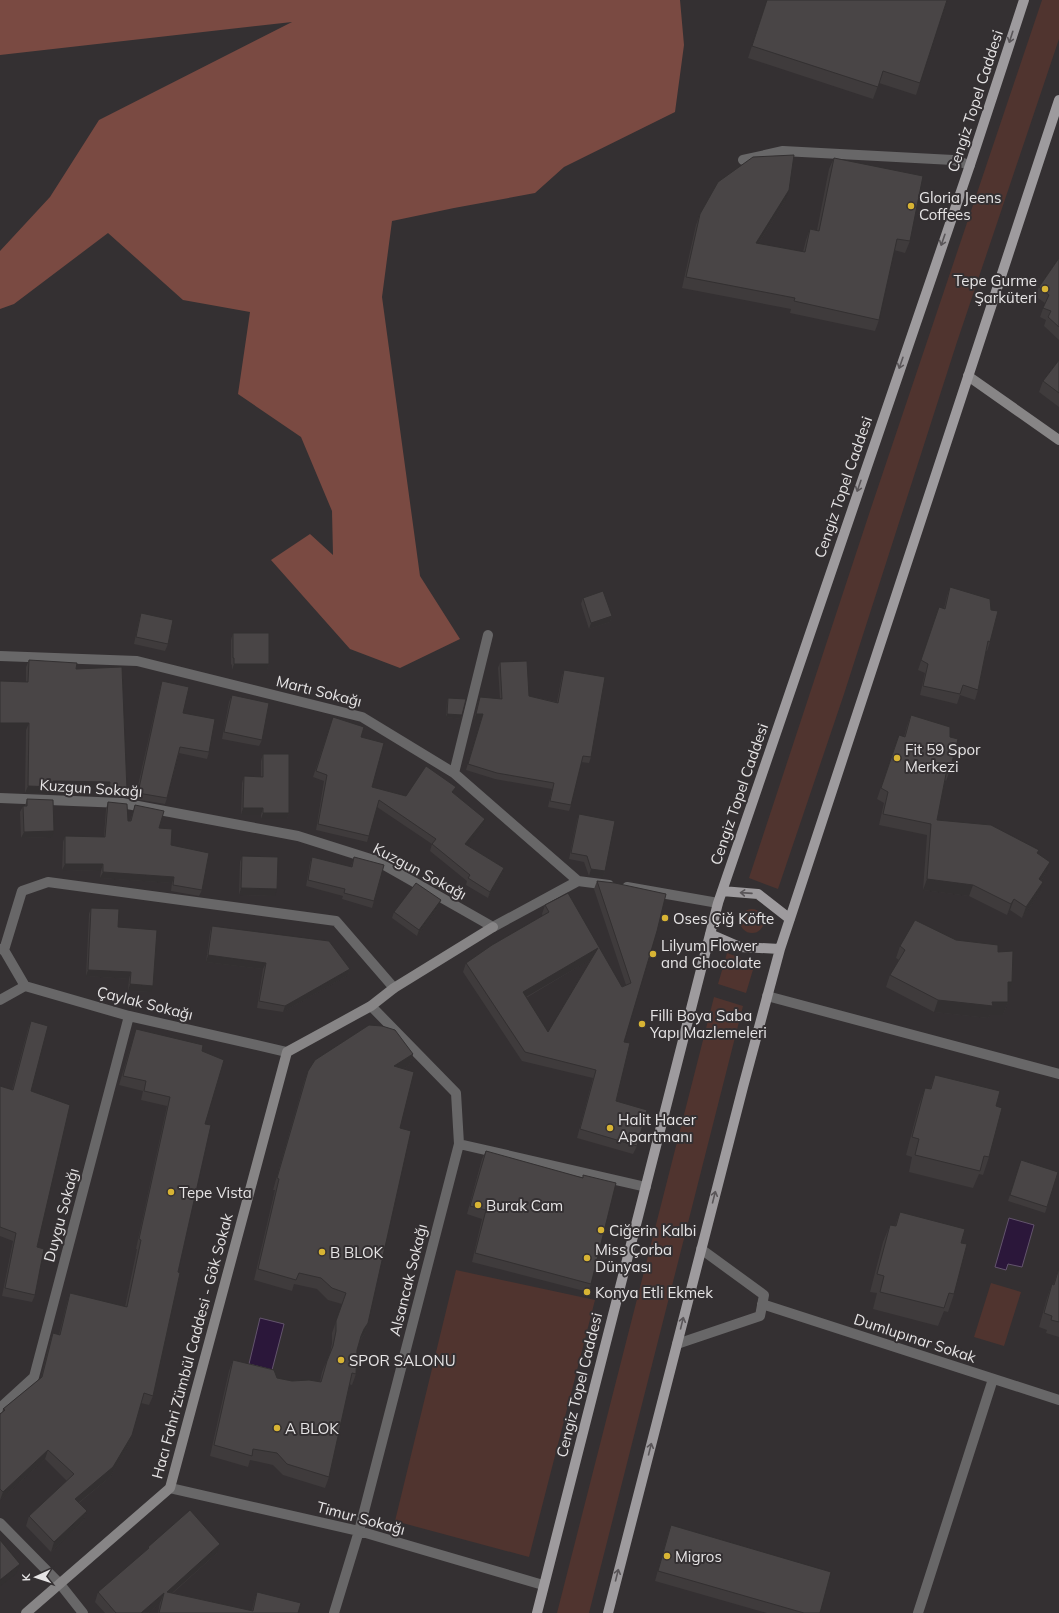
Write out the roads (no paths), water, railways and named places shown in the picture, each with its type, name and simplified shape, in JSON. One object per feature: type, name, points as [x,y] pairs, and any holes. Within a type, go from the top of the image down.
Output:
[{"type":"main road","name":"Cengiz Topel Caddesi","points":[[537,1613],[718,903],[970,164],[1024,0]]},
{"type":"main road","points":[[608,1613],[701,1249],[780,949],[1059,100]]},
{"type":"main road","points":[[722,891],[758,894],[790,919]]},
{"type":"main road","points":[[710,934],[740,947],[780,949]]},
{"type":"street","points":[[744,160],[783,151],[953,160],[970,164]]},
{"type":"street","points":[[968,376],[1059,440]]},
{"type":"street","points":[[454,773],[488,635]]},
{"type":"street","name":"Martı Sokağı","points":[[0,656],[137,661],[362,717],[454,773],[578,881]]},
{"type":"street","name":"Kuzgun Sokağı","points":[[0,798],[122,803],[298,836],[377,861],[493,927]]},
{"type":"street","points":[[287,1052],[371,1006],[394,988],[493,927],[578,881],[645,889],[718,903]]},
{"type":"street","points":[[0,1000],[25,986],[2,949],[22,891],[48,882],[336,921],[394,988]]},
{"type":"street","name":"Çaylak Sokağı","points":[[25,986],[129,1016],[287,1052]]},
{"type":"street","points":[[767,996],[1059,1074]]},
{"type":"street","name":"Alsancak Sokağı","points":[[334,1613],[359,1531],[459,1144],[456,1093],[371,1006]]},
{"type":"street","name":"Duygu Sokağı","points":[[0,1408],[34,1377],[129,1016]]},
{"type":"street","name":"Hacı Fahri Zümbül Caddesi - Gök Sokak","points":[[26,1613],[170,1488],[287,1052]]},
{"type":"street","points":[[459,1144],[646,1187]]},
{"type":"street","points":[[677,1344],[760,1316],[764,1295],[701,1249]]},
{"type":"street","name":"Dumlupınar Sokak","points":[[762,1304],[1059,1400]]},
{"type":"street","points":[[918,1613],[993,1379]]},
{"type":"street","name":"Timur Sokağı","points":[[170,1488],[359,1531],[543,1586]]},
{"type":"street","points":[[0,1523],[60,1584],[83,1613]]},
{"type":"place","name":"Gloria Jeens Coffees","points":[[911,206]]},
{"type":"place","name":"Tepe Gurme Şarküteri","points":[[1045,289]]},
{"type":"place","name":"Fit 59 Spor Merkezi","points":[[897,758]]},
{"type":"place","name":"Oses Çiğ Köfte","points":[[665,918]]},
{"type":"place","name":"Lilyum Flower and Chocolate","points":[[653,954]]},
{"type":"place","name":"Filli Boya Saba Yapı Mazlemeleri","points":[[642,1024]]},
{"type":"place","name":"Halit Hacer Apartmanı","points":[[610,1128]]},
{"type":"place","name":"Tepe Vista","points":[[171,1192]]},
{"type":"place","name":"Burak Cam","points":[[478,1205]]},
{"type":"place","name":"Ciğerin Kalbi","points":[[601,1230]]},
{"type":"place","name":"B BLOK","points":[[322,1252]]},
{"type":"place","name":"Miss Çorba Dünyası","points":[[587,1258]]},
{"type":"place","name":"Konya Etli Ekmek","points":[[587,1292]]},
{"type":"place","name":"SPOR SALONU","points":[[341,1360]]},
{"type":"place","name":"A BLOK","points":[[277,1428]]},
{"type":"place","name":"Migros","points":[[667,1556]]}]
